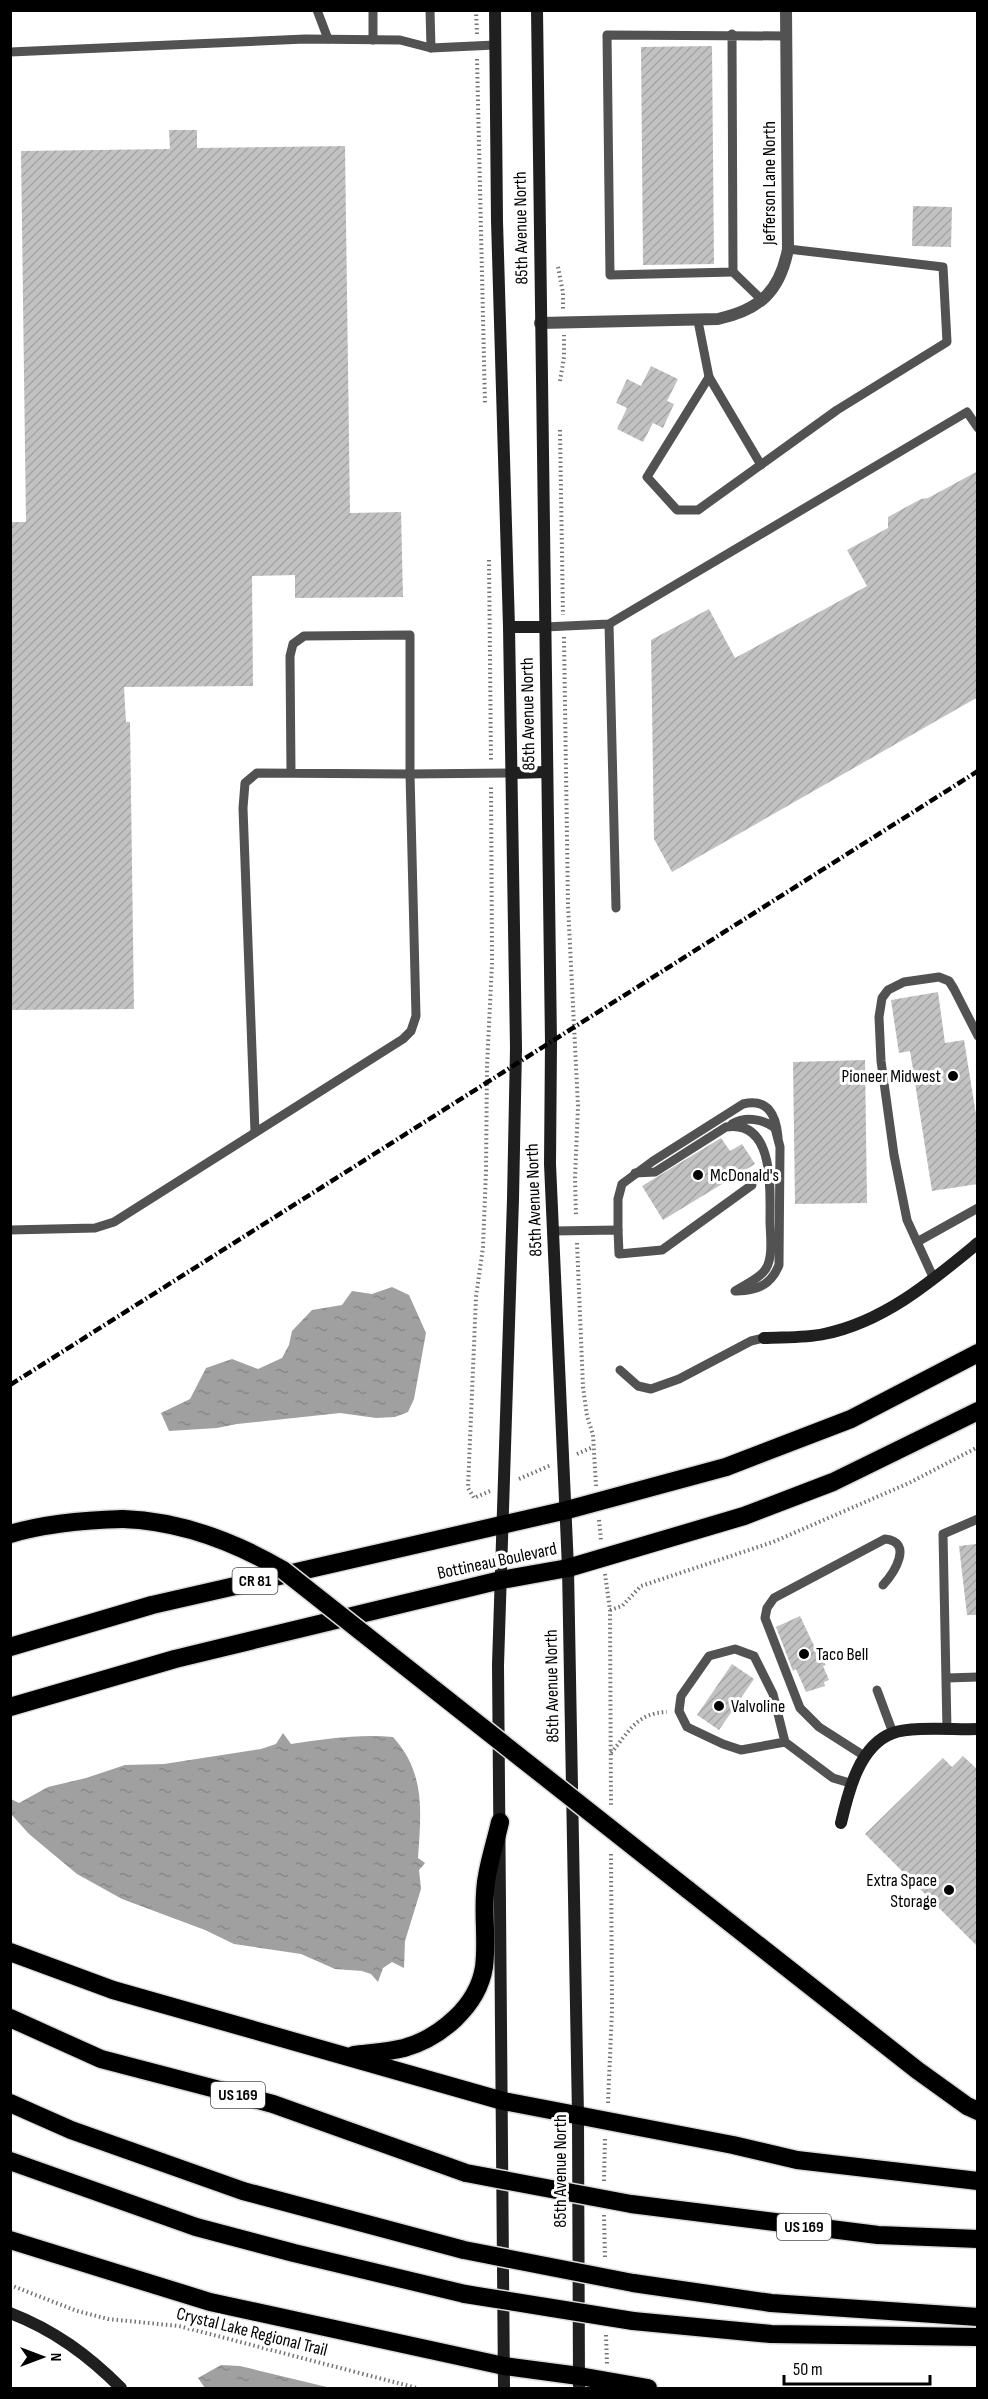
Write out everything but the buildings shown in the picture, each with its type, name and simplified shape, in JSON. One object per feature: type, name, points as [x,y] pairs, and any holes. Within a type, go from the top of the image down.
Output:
[{"type":"highway","name":"Bottineau Boulevard","points":[[10,1647],[152,1605],[502,1523],[567,1510],[736,1463],[851,1419],[978,1353]]},
{"type":"highway","name":"Bottineau Boulevard","points":[[10,1707],[175,1659],[501,1580],[568,1568],[744,1516],[833,1482],[978,1411]]},
{"type":"highway","points":[[10,1534],[33,1527],[85,1520],[123,1519],[167,1525],[205,1535],[248,1550],[283,1570],[917,2070],[968,2106],[978,2110]]},
{"type":"highway","points":[[345,2056],[405,2048],[444,2028],[468,2004],[477,1989],[483,1968],[486,1877],[500,1822]]},
{"type":"highway","points":[[10,1952],[113,1990],[503,2101],[733,2145],[797,2160],[978,2181]]},
{"type":"highway","name":"US 169","points":[[10,2018],[101,2059],[273,2104],[466,2173],[631,2204],[878,2235],[978,2239]]},
{"type":"highway","points":[[10,2103],[71,2130],[243,2191],[464,2250],[633,2283],[771,2303],[978,2317]]},
{"type":"highway","points":[[10,2161],[196,2227],[465,2294],[633,2321],[771,2334],[978,2337]]},
{"type":"highway","points":[[10,2240],[210,2302],[579,2382],[648,2388]]},
{"type":"main road","name":"85th Avenue North","points":[[495,10],[497,221],[510,627],[516,1065],[498,1665],[504,2388]]},
{"type":"main road","name":"85th Avenue North","points":[[537,10],[553,1231],[567,1510],[578,2116],[579,2382]]},
{"type":"main road","points":[[510,627],[545,627]]},
{"type":"main road","points":[[512,773],[547,771]]},
{"type":"main road","points":[[764,1338],[824,1334],[861,1323],[900,1303],[978,1243]]},
{"type":"main road","points":[[841,1823],[850,1783],[877,1743],[893,1733],[978,1729]]},
{"type":"main road","points":[[10,2313],[61,2337],[96,2363],[121,2388]]},
{"type":"street","name":"Jefferson Lane North","points":[[540,323],[698,321],[740,315],[762,300],[779,280],[788,249],[786,10]]},
{"type":"lane","points":[[317,10],[328,39]]},
{"type":"lane","points":[[373,10],[373,40]]},
{"type":"lane","points":[[430,10],[430,48]]},
{"type":"lane","points":[[732,34],[734,272],[762,300]]},
{"type":"lane","points":[[734,272],[610,276],[607,35],[786,36]]},
{"type":"lane","points":[[10,52],[328,39],[400,40],[430,48],[495,45]]},
{"type":"lane","points":[[709,377],[647,477],[677,510],[698,510],[837,410],[947,342],[944,267],[788,249]]},
{"type":"lane","points":[[698,321],[709,377],[761,465]]},
{"type":"lane","points":[[545,627],[609,624],[968,412],[978,428]]},
{"type":"lane","points":[[609,624],[616,909]]},
{"type":"lane","points":[[10,1230],[95,1228],[114,1222],[403,1039],[411,1031],[416,1016],[410,774],[410,634],[304,636],[293,644],[290,656],[291,773]]},
{"type":"lane","points":[[255,1132],[244,783],[257,773],[512,773]]},
{"type":"lane","points":[[934,1279],[907,1220],[894,1155],[881,1061],[879,1017],[882,999],[888,990],[904,982],[939,977],[949,981],[978,1036]]},
{"type":"lane","points":[[726,1127],[736,1125],[754,1135],[762,1146],[769,1168],[768,1264],[765,1271],[735,1291],[756,1290],[775,1276],[779,1265],[777,1122],[761,1103],[742,1104],[635,1173],[622,1184],[618,1199],[619,1254],[662,1250],[752,1185]]},
{"type":"lane","points":[[635,1173],[655,1172],[736,1121],[767,1122],[775,1128],[778,1137]]},
{"type":"lane","points":[[917,1242],[978,1208]]},
{"type":"lane","points":[[553,1231],[618,1230]]},
{"type":"lane","points":[[620,1370],[638,1386],[651,1389],[679,1378],[751,1341],[764,1338]]},
{"type":"lane","points":[[947,1730],[944,1534],[978,1519]]},
{"type":"lane","points":[[866,1757],[819,1726],[800,1708],[765,1618],[767,1608],[774,1598],[885,1539],[893,1540],[900,1546],[901,1555],[893,1574],[883,1586]]},
{"type":"lane","points":[[785,1742],[741,1750],[696,1733],[687,1727],[679,1711],[681,1696],[709,1656],[735,1649],[754,1656],[773,1694],[785,1742],[833,1778],[850,1783]]},
{"type":"lane","points":[[947,1678],[978,1677]]},
{"type":"lane","points":[[877,1690],[893,1733]]},
{"type":"path","points":[[476,10],[485,411]]},
{"type":"path","points":[[560,390],[564,349]]},
{"type":"path","points":[[489,558],[492,963],[483,1247],[476,1297],[468,1488],[474,1498],[593,1447],[593,1435],[585,1403],[576,1230],[575,1178],[578,1106],[568,906],[560,425]]},
{"type":"path","points":[[610,1610],[622,1606],[641,1586],[773,1542],[909,1484],[978,1447]]},
{"type":"path","points":[[611,1754],[639,1719],[652,1712],[679,1711]]},
{"type":"path","points":[[604,2183],[605,2140]]},
{"type":"path","points":[[604,2206],[605,2264]]},
{"type":"path","name":"Crystal Lake Regional Trail","points":[[10,2285],[76,2310],[108,2319],[179,2326],[417,2388]]},
{"type":"path","points":[[606,2333],[607,2367]]},
{"type":"water","points":[[392,1287],[409,1295],[426,1333],[414,1399],[408,1412],[395,1417],[376,1418],[340,1413],[217,1428],[169,1431],[161,1413],[190,1399],[206,1368],[232,1359],[258,1369],[282,1358],[289,1345],[292,1331],[312,1310],[342,1305],[352,1291],[372,1294]]},
{"type":"water","points":[[283,1733],[291,1744],[355,1737],[393,1737],[411,1765],[419,1794],[418,1858],[425,1863],[419,1870],[421,1889],[405,1941],[404,1968],[392,1962],[383,1968],[378,1982],[371,1974],[335,1969],[301,1954],[234,1944],[205,1930],[122,1899],[77,1874],[29,1834],[11,1814],[11,1799],[19,1803],[48,1787],[125,1765],[164,1764],[261,1749],[276,1744]]},
{"type":"water","points":[[221,2365],[240,2366],[331,2388],[205,2388],[198,2378]]},
{"type":"railway","points":[[10,1385],[978,771]]},
{"type":"place","name":"Pioneer Midwest","points":[[953,1076]]},
{"type":"place","name":"McDonald's","points":[[698,1175]]},
{"type":"place","name":"Taco Bell","points":[[804,1654]]},
{"type":"place","name":"Valvoline","points":[[719,1706]]},
{"type":"place","name":"Extra Space Storage","points":[[949,1890]]}]
